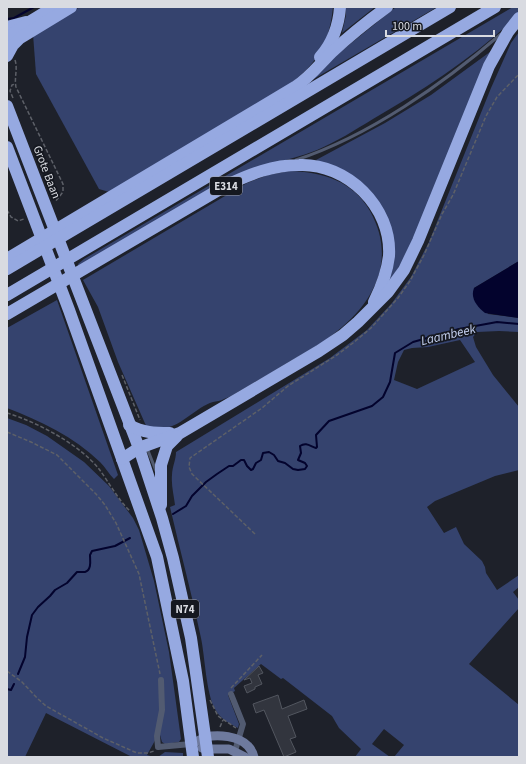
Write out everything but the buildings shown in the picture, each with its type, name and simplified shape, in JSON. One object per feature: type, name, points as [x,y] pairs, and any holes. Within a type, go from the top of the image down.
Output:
[{"type":"highway","points":[[7,38],[54,7]]},
{"type":"highway","points":[[7,56],[13,45],[20,38],[71,7]]},
{"type":"highway","points":[[286,93],[316,62],[328,46],[337,26],[340,7]]},
{"type":"highway","points":[[7,259],[303,82],[332,52],[387,7]]},
{"type":"highway","points":[[7,269],[450,7]]},
{"type":"highway","name":"E314","points":[[7,295],[495,7]]},
{"type":"highway","name":"E314","points":[[122,459],[180,433],[319,351],[343,335],[388,292],[404,270],[418,241],[489,66],[508,32],[518,19]]},
{"type":"highway","points":[[7,27],[31,21]]},
{"type":"highway","name":"Grote Baan","points":[[7,106],[129,424]]},
{"type":"highway","name":"N74","points":[[7,148],[69,310],[157,557],[183,681],[193,757]]},
{"type":"highway","name":"E314","points":[[7,314],[227,185],[253,173],[277,167],[299,164],[315,165],[330,169],[354,182],[366,194],[376,208],[386,234],[389,256],[386,273],[372,307]]},
{"type":"highway","points":[[129,424],[141,431],[149,433],[180,433]]},
{"type":"highway","name":"N74","points":[[129,424],[144,449],[173,558],[191,638],[207,748]]},
{"type":"highway","name":"E314","points":[[160,483],[161,465],[167,446],[180,433]]},
{"type":"highway","name":"E314","points":[[144,449],[167,446]]},
{"type":"highway","name":"N74","points":[[160,483],[162,518]]},
{"type":"street","points":[[161,680],[162,710],[157,736],[158,747],[191,744],[207,748],[222,748],[239,755],[239,739],[242,724],[231,694]]},
{"type":"street","points":[[207,748],[221,736],[239,739],[248,745],[254,757]]},
{"type":"lane","points":[[277,167],[346,140],[379,121],[455,71],[485,48],[518,19]]},
{"type":"lane","name":"N74","points":[[129,424],[138,435]]},
{"type":"lane","name":"N74","points":[[144,449],[160,483]]},
{"type":"path","points":[[7,56],[14,58],[16,64],[15,84]]},
{"type":"path","points":[[479,131],[497,97],[519,74]]},
{"type":"path","points":[[7,413],[31,422],[66,441],[98,468],[129,510],[142,512]]},
{"type":"path","points":[[7,432],[31,442],[60,458],[102,500],[125,541],[137,568],[161,680]]},
{"type":"path","points":[[203,485],[255,534]]},
{"type":"path","points":[[231,694],[231,688],[262,655]]},
{"type":"path","points":[[7,672],[24,685],[46,706],[103,738],[139,753],[151,752],[158,747]]},
{"type":"shaded area","points":[[80,7],[333,7],[325,43],[320,53],[297,79],[109,192],[99,189],[36,74],[33,34]]},
{"type":"shaded area","points":[[345,7],[375,7],[342,33],[346,15]]},
{"type":"shaded area","points":[[396,7],[437,7],[312,80],[329,61]]},
{"type":"shaded area","points":[[513,7],[519,7],[519,14],[503,29],[468,58],[431,84],[392,108],[324,147],[300,156],[270,164],[79,268],[78,264],[84,259]]},
{"type":"shaded area","points":[[519,32],[519,261],[474,288],[488,314],[519,318],[519,332],[477,332],[473,337],[476,347],[493,375],[519,407],[519,470],[495,476],[435,501],[427,507],[444,533],[456,527],[464,544],[482,561],[486,573],[497,590],[519,575],[519,587],[513,592],[519,600],[519,608],[469,664],[519,705],[519,757],[394,757],[404,745],[384,729],[372,744],[390,757],[355,757],[361,749],[339,728],[332,716],[283,678],[281,679],[261,664],[234,688],[235,691],[228,695],[239,724],[238,728],[219,715],[212,702],[210,694],[194,605],[170,507],[175,505],[172,487],[172,472],[176,452],[330,358],[367,330],[392,303],[411,277],[429,242],[491,88],[511,43]],"holes":[[[460,340],[475,362],[417,389],[394,380],[398,362],[404,350],[412,348],[428,347]]]},
{"type":"shaded area","points":[[494,49],[414,241],[386,289],[393,265],[377,201],[316,160],[385,123],[431,95]]},
{"type":"shaded area","points":[[290,171],[314,173],[346,185],[355,192],[370,211],[378,229],[382,247],[381,264],[377,281],[369,296],[346,324],[326,340],[310,350],[232,396],[207,404],[184,420],[172,426],[165,428],[147,428],[118,362],[98,307],[83,280],[247,183],[268,175]]},
{"type":"shaded area","points":[[519,261],[519,318],[485,313],[475,302],[473,295],[474,288]]},
{"type":"shaded area","points":[[57,300],[118,475],[114,479],[100,462],[68,437],[45,424],[7,408],[7,328]]},
{"type":"shaded area","points":[[7,418],[26,425],[47,436],[84,462],[109,486],[133,518],[139,530],[154,581],[169,652],[181,739],[179,742],[165,744],[162,742],[160,735],[158,735],[147,755],[154,757],[132,757],[46,713],[25,757],[7,757]]},
{"type":"shaded area","points":[[165,752],[183,753],[183,757],[158,757]]},
{"type":"waterway","points":[[7,19],[14,18],[34,7]]},
{"type":"waterway","name":"Laambeek","points":[[173,514],[186,506],[192,496],[206,482],[229,466],[233,466],[241,460],[244,460],[251,470],[256,463],[261,460],[263,453],[269,452],[274,455],[278,461],[285,463],[293,469],[305,469],[307,466],[305,463],[298,460],[301,453],[300,446],[306,444],[316,448],[316,435],[329,421],[372,406],[383,397],[390,382],[395,353],[413,342],[459,329],[497,322],[519,324]]},
{"type":"waterway","name":"Laambeek","points":[[18,674],[25,657],[27,637],[32,615],[38,607],[55,590],[67,583],[77,572],[85,572],[89,569],[90,555],[92,551],[115,546],[130,538]]},
{"type":"waterway","name":"Laambeek","points":[[7,689],[11,690],[14,684]]}]
